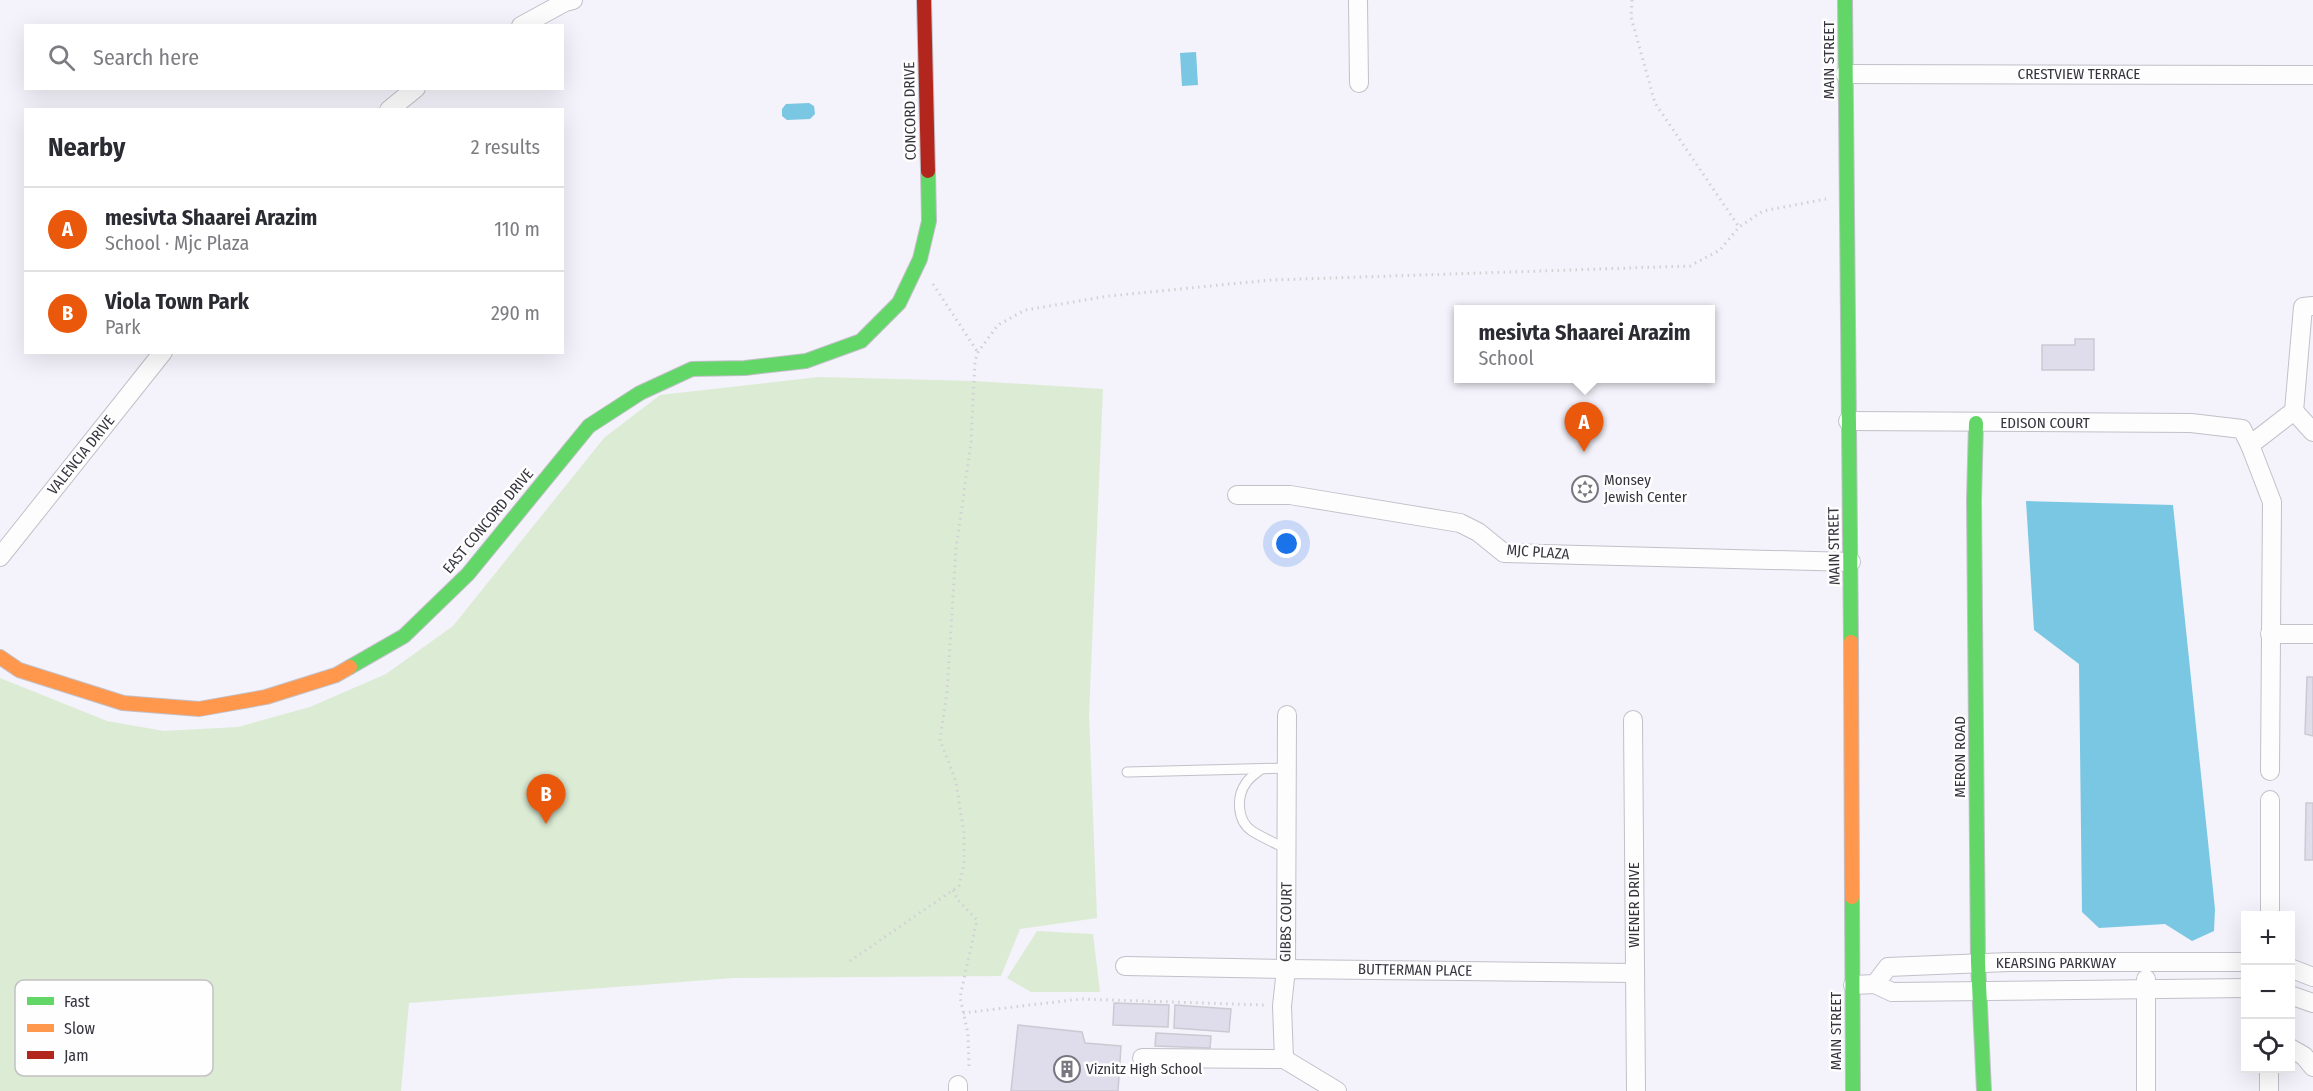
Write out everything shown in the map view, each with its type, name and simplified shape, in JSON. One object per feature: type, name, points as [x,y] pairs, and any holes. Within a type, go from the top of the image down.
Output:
[{"type":"street","points":[[525,24],[573,0]]},
{"type":"street","name":"CONCORD DRIVE","points":[[924,0],[929,220]]},
{"type":"street","points":[[1358,0],[1359,83]]},
{"type":"street","name":"MAIN STREET","points":[[1845,0],[1851,562],[1853,1091]]},
{"type":"street","name":"CRESTVIEW TERRACE","points":[[1845,74],[2313,75]]},
{"type":"street","points":[[391,108],[413,90]]},
{"type":"street","name":"EAST CONCORD DRIVE","points":[[0,657],[19,670],[123,703],[198,709],[266,697],[336,675],[404,636],[468,574],[589,426],[640,393],[693,369],[745,368],[806,361],[861,341],[899,303],[920,259],[929,220]]},
{"type":"street","points":[[2270,771],[2272,502],[2250,446],[2294,411],[2303,307],[2313,306]]},
{"type":"street","name":"VALENCIA DRIVE","points":[[0,557],[161,354]]},
{"type":"street","points":[[2294,411],[2313,432]]},
{"type":"street","name":"EDISON COURT","points":[[1848,421],[2191,423],[2242,429],[2250,446]]},
{"type":"street","name":"MERON ROAD","points":[[1976,423],[1974,500],[1978,963],[1984,1091]]},
{"type":"street","name":"MJC PLAZA","points":[[1237,495],[1290,495],[1460,523],[1478,532],[1504,553],[1851,562]]},
{"type":"street","points":[[2271,634],[2313,634]]},
{"type":"street","name":"GIBBS COURT","points":[[1125,966],[1286,969],[1287,715]]},
{"type":"street","name":"WIENER DRIVE","points":[[1633,720],[1636,1091]]},
{"type":"street","points":[[2270,800],[2270,911]]},
{"type":"street","points":[[2146,962],[2146,1091]]},
{"type":"street","name":"KEARSING PARKWAY","points":[[1875,984],[1888,967],[1978,963],[2241,962]]},
{"type":"street","points":[[1284,1059],[1282,1006],[1286,969]]},
{"type":"street","name":"BUTTERMAN PLACE","points":[[1286,969],[1634,973]]},
{"type":"street","points":[[2295,970],[2313,977]]},
{"type":"street","name":"KEARSING PARKWAY","points":[[1853,985],[1875,984],[1892,992],[2241,988]]},
{"type":"street","points":[[2295,997],[2313,1003]]},
{"type":"street","points":[[2295,1051],[2304,1056],[2313,1067]]},
{"type":"street","points":[[1142,1058],[1284,1059],[1337,1091]]},
{"type":"street","points":[[2269,1091],[2270,1073]]},
{"type":"lane","points":[[1126,772],[1287,768]]},
{"type":"lane","points":[[1260,770],[1245,784],[1240,796],[1239,807],[1243,821],[1250,830],[1287,849]]},
{"type":"path","points":[[1632,0],[1631,17],[1655,103],[1739,227]]},
{"type":"path","points":[[850,961],[959,886],[964,864],[964,834],[956,782],[940,740],[947,692],[956,549],[971,442],[978,352],[998,325],[1025,310],[1109,296],[1271,280],[1690,266],[1720,250],[1739,227],[1763,211],[1828,199]]},
{"type":"path","points":[[913,273],[932,282],[978,352]]},
{"type":"path","points":[[953,890],[958,900],[977,920],[960,997],[968,1034],[969,1067],[958,1088]]},
{"type":"path","points":[[963,1013],[1081,999],[1282,1006]]},
{"type":"green space","points":[[819,377],[974,381],[1103,389],[1089,714],[1097,918],[1020,929],[1001,976],[733,978],[409,1003],[401,1091],[0,1091],[0,678],[107,721],[164,731],[238,727],[310,707],[386,674],[453,626],[604,438],[660,395]]},
{"type":"green space","points":[[1037,931],[1093,934],[1100,992],[1031,992],[1007,978]]},
{"type":"water","points":[[1196,52],[1198,85],[1182,86],[1180,53]]},
{"type":"water","points":[[809,103],[814,106],[815,114],[810,119],[787,120],[782,116],[782,109],[786,104]]},
{"type":"water","points":[[2026,501],[2173,505],[2215,909],[2214,931],[2192,941],[2165,924],[2099,928],[2082,912],[2079,664],[2034,630]]},
{"type":"building","points":[[2075,339],[2094,339],[2094,370],[2042,370],[2042,345],[2075,345]]},
{"type":"building","points":[[2307,677],[2313,677],[2313,736],[2305,734]]},
{"type":"building","points":[[2306,803],[2313,803],[2313,860],[2305,860]]},
{"type":"building","points":[[1114,1003],[1169,1005],[1168,1027],[1113,1025]]},
{"type":"building","points":[[1175,1005],[1231,1009],[1229,1032],[1174,1028]]},
{"type":"building","name":"Viznitz High School","points":[[1018,1025],[1082,1032],[1085,1043],[1121,1046],[1118,1091],[1011,1091]]},
{"type":"building","points":[[1156,1033],[1211,1036],[1210,1048],[1155,1046]]},
{"type":"traffic: fast","points":[[1845,0],[1851,642]]},
{"type":"traffic: fast","points":[[350,667],[404,636],[468,574],[589,426],[640,393],[692,369],[745,368],[806,361],[861,341],[899,303],[920,259],[929,221],[928,171]]},
{"type":"traffic: fast","points":[[1976,423],[1974,500],[1978,963],[1984,1091]]},
{"type":"traffic: fast","points":[[1852,897],[1853,1091]]},
{"type":"traffic: slow","points":[[1851,642],[1852,897]]},
{"type":"traffic: slow","points":[[0,657],[19,670],[123,703],[199,709],[266,697],[336,675],[350,667]]},
{"type":"traffic: jam","points":[[924,0],[928,171]]},
{"type":"place","name":"mesivta Shaarei Arazim","points":[[1584,452]]},
{"type":"place","name":"Monsey Jewish Center","points":[[1585,489]]},
{"type":"place","name":"Viola Town Park","points":[[546,824]]},
{"type":"place","name":"Viznitz High School","points":[[1067,1069]]}]
